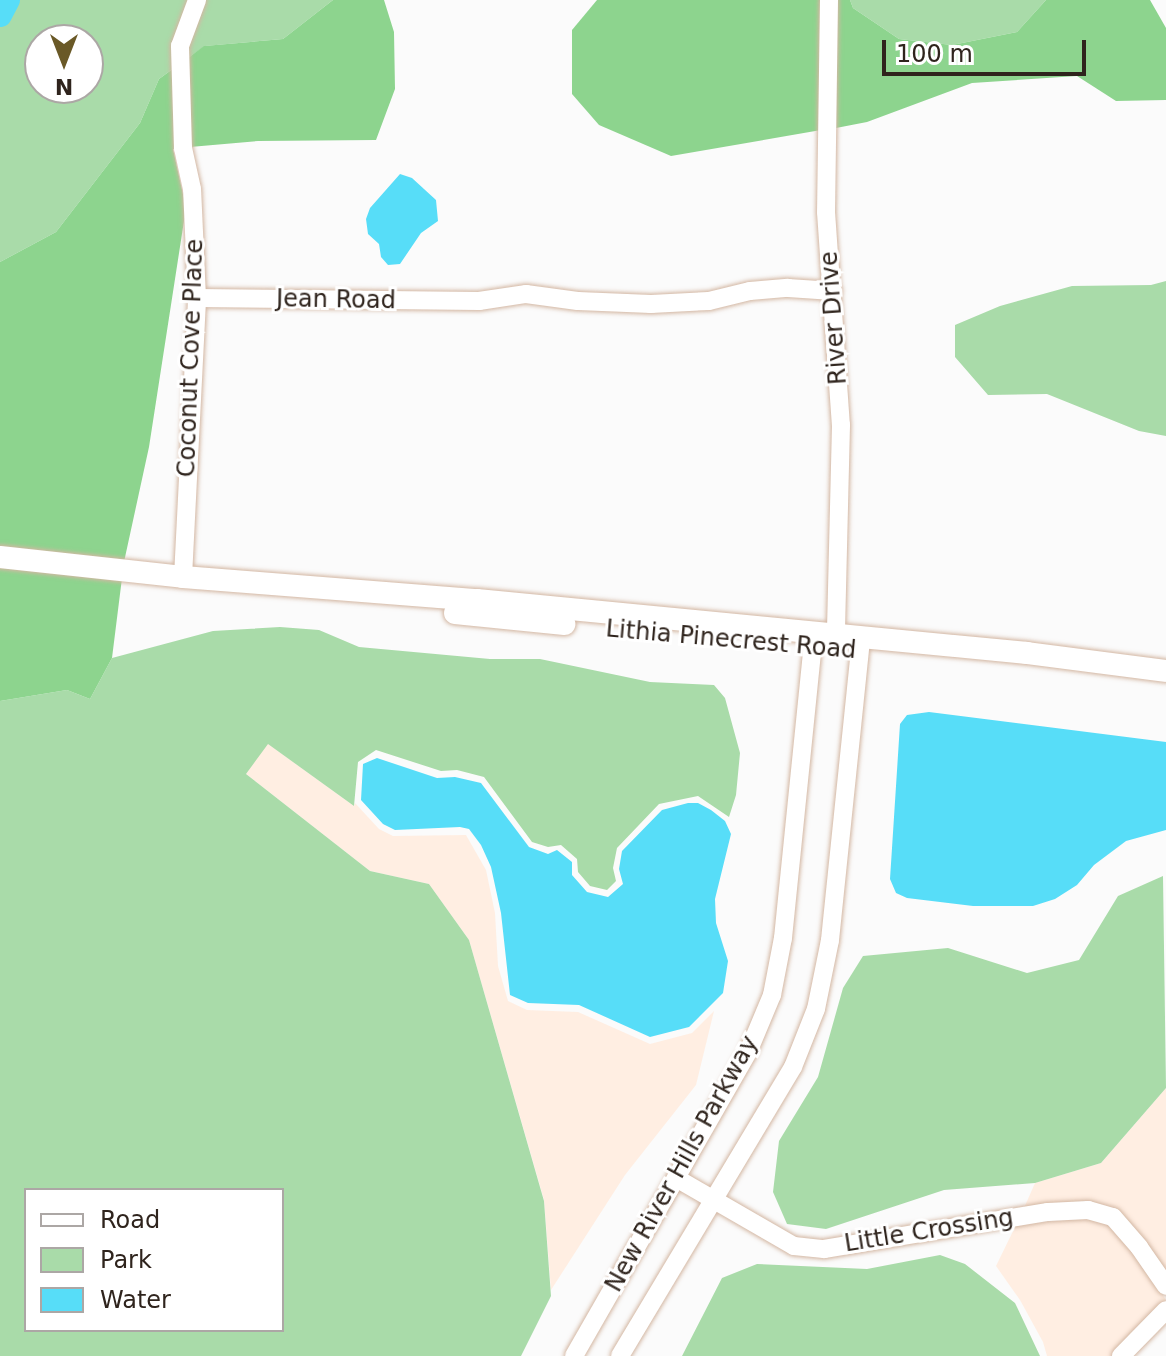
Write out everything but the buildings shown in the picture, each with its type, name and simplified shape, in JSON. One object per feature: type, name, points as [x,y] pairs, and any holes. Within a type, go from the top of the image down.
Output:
[{"type":"main road","name":"Lithia Pinecrest Road","points":[[0,557],[821,639],[1166,686]]},
{"type":"main road","name":"Lithia Pinecrest Road","points":[[860,645],[1064,657],[1166,671]]},
{"type":"street","name":"Coconut Cove Place","points":[[183,577],[197,298],[192,189],[183,148],[180,46],[197,0]]},
{"type":"street","name":"River Drive","points":[[821,639],[841,425],[826,212],[829,0]]},
{"type":"street","name":"Jean Road","points":[[197,298],[476,301],[526,294],[578,301],[651,304],[709,301],[775,289],[833,291]]},
{"type":"street","name":"New River Hills Parkway","points":[[574,1356],[749,1050],[772,995],[783,938],[821,639]]},
{"type":"street","name":"New River Hills Parkway","points":[[620,1356],[793,1067],[816,1009],[830,940],[860,645]]},
{"type":"street","name":"Little Crossing","points":[[676,1178],[794,1246],[824,1249],[1048,1212],[1088,1210],[1113,1217],[1166,1286]]},
{"type":"street","points":[[1121,1356],[1166,1310]]},
{"type":"shaded area","points":[[267,743],[354,806],[355,803],[379,829],[393,836],[466,835],[486,870],[495,913],[498,966],[508,1001],[527,1010],[578,1012],[650,1044],[692,1033],[714,1011],[696,1085],[625,1175],[551,1290],[544,1200],[469,940],[429,884],[370,871],[246,774]]},
{"type":"shaded area","points":[[1166,1088],[1166,1273],[1117,1212],[1024,1208],[1035,1183],[1101,1163]]},
{"type":"shaded area","points":[[1087,1218],[1109,1225],[1134,1252],[1166,1300],[1111,1356],[1047,1356],[1043,1342],[1020,1300],[996,1266],[1016,1225]]},
{"type":"green space","points":[[0,0],[190,0],[174,68],[159,79],[140,123],[56,232],[0,262]]},
{"type":"green space","points":[[205,0],[333,0],[283,39],[205,46],[188,58],[188,48]]},
{"type":"green space","points":[[333,0],[384,0],[394,32],[395,89],[376,140],[258,141],[190,147],[188,58],[204,46],[283,39]]},
{"type":"green space","points":[[597,0],[822,0],[821,130],[671,156],[599,125],[572,94],[572,30]]},
{"type":"green space","points":[[836,0],[850,0],[853,8],[899,39],[952,45],[1017,32],[1046,0],[1150,0],[1166,28],[1166,100],[1116,101],[1077,76],[972,83],[867,122],[836,128]]},
{"type":"green space","points":[[850,0],[1046,0],[1017,32],[952,45],[899,39],[853,8]]},
{"type":"green space","points":[[174,68],[176,148],[173,149],[186,208],[149,447],[124,562],[0,549],[0,262],[56,232],[140,123],[159,79]]},
{"type":"green space","points":[[1166,281],[1166,436],[1139,431],[1047,394],[988,395],[955,357],[955,325],[1000,306],[1072,286],[1151,285]]},
{"type":"green space","points":[[0,564],[122,578],[112,658],[90,699],[67,690],[0,701]]},
{"type":"green space","points":[[280,627],[319,630],[359,647],[490,659],[540,659],[650,682],[714,685],[725,698],[740,753],[736,795],[729,817],[698,796],[659,804],[617,848],[613,868],[616,881],[607,890],[590,886],[578,872],[577,859],[561,845],[548,847],[532,842],[484,777],[457,770],[441,771],[376,750],[358,762],[354,806],[268,744],[246,774],[370,871],[429,884],[469,940],[544,1201],[551,1296],[521,1356],[0,1356],[0,701],[67,690],[90,699],[112,658],[213,631]]},
{"type":"green space","points":[[1163,876],[1166,1088],[1101,1163],[1035,1183],[944,1190],[826,1229],[787,1224],[773,1192],[779,1141],[818,1077],[843,988],[863,956],[948,948],[1027,973],[1079,960],[1118,896]]},
{"type":"green space","points":[[940,1255],[965,1264],[1015,1303],[1040,1356],[682,1356],[722,1278],[757,1264],[867,1269]]},
{"type":"water","points":[[400,174],[412,178],[436,200],[438,221],[421,233],[400,264],[388,265],[381,257],[379,244],[368,234],[366,219],[370,208]]},
{"type":"water","points":[[929,712],[1166,742],[1166,830],[1126,841],[1094,865],[1077,885],[1055,899],[1033,906],[973,906],[907,898],[896,893],[890,879],[900,724],[907,715]]},
{"type":"water","points":[[377,758],[437,778],[455,777],[481,783],[529,847],[548,854],[557,850],[572,862],[572,875],[587,892],[608,897],[623,884],[619,869],[622,851],[662,810],[698,803],[711,810],[725,821],[731,834],[715,899],[716,923],[728,961],[723,993],[689,1027],[650,1037],[579,1005],[528,1003],[510,995],[501,913],[491,867],[481,845],[469,829],[460,827],[395,830],[383,824],[361,800],[363,764]]},
{"type":"waterway","points":[[0,15],[8,0]]}]
